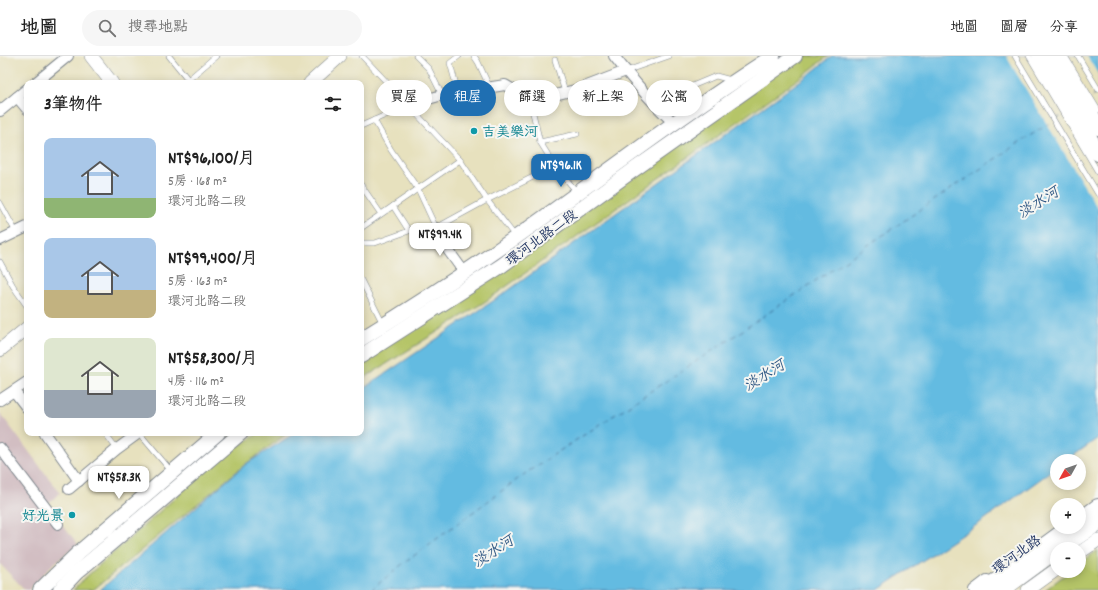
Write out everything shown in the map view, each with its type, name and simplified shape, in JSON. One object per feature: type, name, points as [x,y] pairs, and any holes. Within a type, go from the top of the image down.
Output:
[{"type":"highway","points":[[1068,542],[1098,522]]},
{"type":"highway","points":[[1086,543],[1098,535]]},
{"type":"highway","points":[[1003,582],[1050,553]]},
{"type":"highway","points":[[1017,590],[1050,567]]},
{"type":"main road","name":"環河北路二段","points":[[364,338],[434,294],[674,123],[773,56]]},
{"type":"main road","name":"環河北路二段","points":[[364,354],[501,266],[795,56]]},
{"type":"main road","points":[[1040,56],[1098,153]]},
{"type":"main road","points":[[1056,56],[1098,127]]},
{"type":"main road","points":[[40,590],[78,552],[172,473],[212,436]]},
{"type":"main road","points":[[60,590],[76,573],[236,436]]},
{"type":"main road","points":[[1086,516],[1098,507]]},
{"type":"main road","points":[[984,590],[1003,582],[1061,534]]},
{"type":"street","points":[[39,80],[68,56]]},
{"type":"street","points":[[91,56],[110,80]]},
{"type":"street","points":[[313,80],[340,56]]},
{"type":"street","points":[[614,56],[646,93]]},
{"type":"street","points":[[560,93],[579,89],[626,71]]},
{"type":"street","points":[[0,111],[24,91]]},
{"type":"street","points":[[17,97],[24,105]]},
{"type":"street","points":[[666,116],[674,123]]},
{"type":"street","points":[[0,240],[24,228]]},
{"type":"street","points":[[436,228],[448,250],[464,272]]},
{"type":"street","points":[[0,350],[24,330]]},
{"type":"street","points":[[0,400],[24,384]]},
{"type":"street","points":[[14,390],[24,404]]},
{"type":"street","points":[[47,436],[79,481]]},
{"type":"street","points":[[69,489],[135,436]]},
{"type":"street","points":[[0,448],[58,524]]},
{"type":"street","points":[[1086,508],[1098,500]]},
{"type":"street","name":"環河北路","points":[[992,590],[1098,517]]},
{"type":"street","name":"環河北路","points":[[974,590],[1050,534]]},
{"type":"street","points":[[1086,548],[1098,540]]},
{"type":"street","points":[[1028,590],[1050,574]]},
{"type":"lane","points":[[169,56],[189,80]]},
{"type":"lane","points":[[191,80],[216,56]]},
{"type":"lane","points":[[362,56],[385,80]]},
{"type":"lane","points":[[416,56],[429,69],[440,91]]},
{"type":"lane","points":[[455,80],[450,62],[459,56]]},
{"type":"lane","points":[[474,56],[486,80]]},
{"type":"lane","points":[[626,71],[653,59],[669,56]]},
{"type":"lane","points":[[1015,56],[1098,194]]},
{"type":"lane","points":[[1029,56],[1098,172]]},
{"type":"lane","points":[[1065,56],[1098,110]]},
{"type":"lane","points":[[1078,56],[1098,89]]},
{"type":"lane","points":[[555,60],[565,92]]},
{"type":"lane","points":[[702,82],[716,76],[734,81]]},
{"type":"lane","points":[[364,125],[383,116]]},
{"type":"lane","points":[[418,116],[460,160],[487,200],[515,237]]},
{"type":"lane","points":[[534,116],[540,142],[555,166],[577,192]]},
{"type":"lane","points":[[374,120],[418,189],[436,228],[487,200],[555,166]]},
{"type":"lane","points":[[540,142],[577,134]]},
{"type":"lane","points":[[364,226],[460,160]]},
{"type":"lane","points":[[364,189],[381,214]]},
{"type":"lane","points":[[0,203],[16,232]]},
{"type":"lane","points":[[364,243],[375,243],[409,231],[393,206]]},
{"type":"lane","points":[[0,262],[13,286],[24,302]]},
{"type":"lane","points":[[364,286],[384,325]]},
{"type":"lane","points":[[107,436],[117,449]]},
{"type":"lane","points":[[141,436],[172,473]]},
{"type":"shaded area","points":[[0,413],[60,493],[46,505],[78,544],[51,566],[29,590],[25,590],[0,564]]},
{"type":"green space","points":[[800,56],[828,56],[805,74],[486,301],[364,378],[364,359]]},
{"type":"green space","points":[[254,436],[284,436],[247,463],[93,590],[73,590],[86,577],[221,457]]},
{"type":"green space","points":[[1098,550],[1098,590],[1045,590],[1061,578],[1086,578],[1086,559]]},
{"type":"water","name":"淡水河","points":[[832,56],[1098,56],[1098,438],[1076,454],[1050,454],[1050,472],[981,522],[878,590],[100,590],[246,464],[290,436],[364,436],[364,388],[502,295],[811,73]]},
{"type":"pier","points":[[1006,56],[1087,56],[1098,74],[1098,209]]},
{"type":"ferry route","points":[[1092,97],[1098,93]]},
{"type":"ferry route","points":[[1056,119],[1062,116]]},
{"type":"ferry route","points":[[371,590],[400,566],[526,473],[721,345],[1023,140],[1052,122]]},
{"type":"place","name":"吉美樂河","points":[[474,131]]},
{"type":"place","name":"好光景","points":[[72,515]]}]
